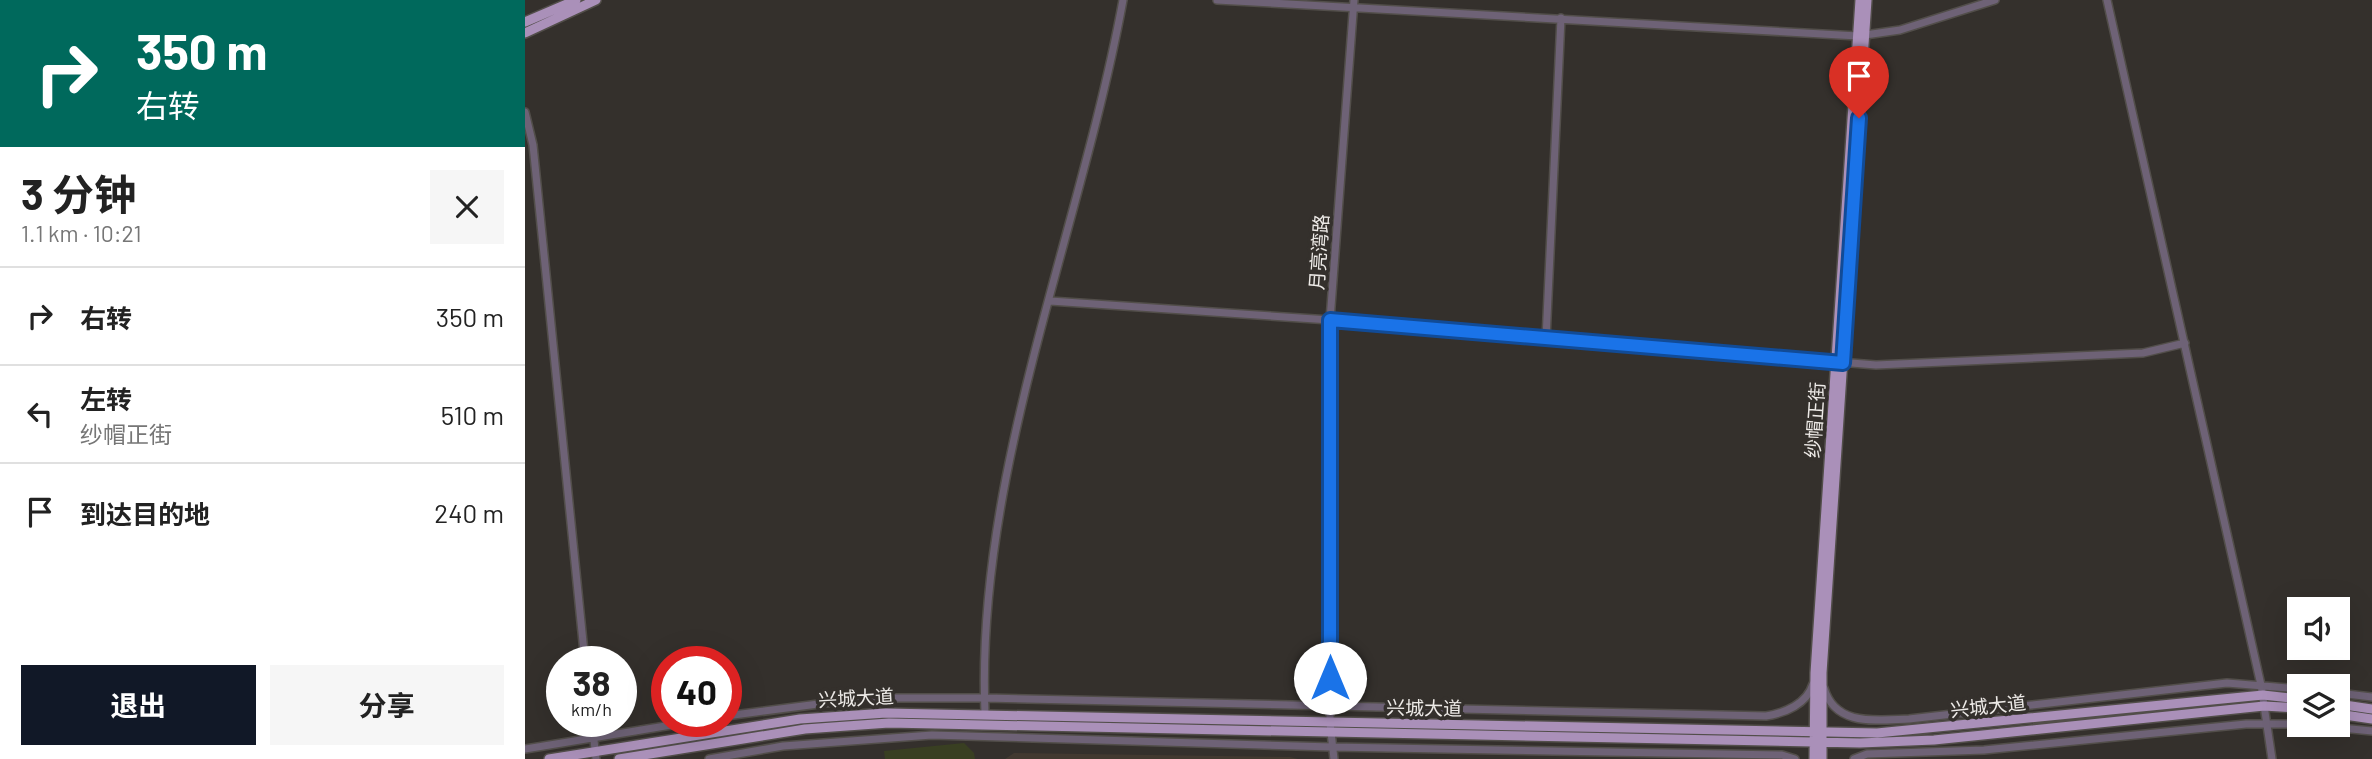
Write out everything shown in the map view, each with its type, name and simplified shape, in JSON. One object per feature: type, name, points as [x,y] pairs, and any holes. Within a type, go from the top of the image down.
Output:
[{"type":"main road","points":[[525,22],[576,0]]},
{"type":"main road","points":[[525,33],[596,0]]},
{"type":"main road","name":"纱帽正街","points":[[1814,759],[1861,36],[1860,0]]},
{"type":"main road","name":"纱帽正街","points":[[1861,36],[1867,0]]},
{"type":"main road","name":"兴城大道","points":[[1817,737],[1958,727],[2262,690],[2287,696]]},
{"type":"main road","name":"兴城大道","points":[[619,759],[805,729],[889,723],[1330,728],[1934,740],[2264,706],[2287,707]]},
{"type":"main road","points":[[2350,706],[2372,709]]},
{"type":"main road","name":"兴城大道","points":[[549,759],[595,755],[830,716],[985,713],[1330,728]]},
{"type":"main road","points":[[2350,716],[2372,719]]},
{"type":"main road","name":"纱帽正街","points":[[1817,737],[1822,759]]},
{"type":"street","points":[[985,713],[983,665],[1000,515],[1050,301],[1108,82],[1123,0]]},
{"type":"street","points":[[1217,0],[1354,4],[1861,36],[1900,30],[1995,0]]},
{"type":"street","points":[[2107,0],[2262,690],[2272,759]]},
{"type":"street","name":"月亮湾路","points":[[1334,759],[1330,728],[1330,320],[1354,4]]},
{"type":"street","points":[[1546,339],[1561,18]]},
{"type":"street","points":[[525,112],[533,145],[583,646]]},
{"type":"street","points":[[1050,301],[1330,320],[1839,363],[1918,365],[2143,353],[2185,343]]},
{"type":"street","points":[[742,714],[865,698],[985,698],[1766,716],[1778,714],[1804,700],[1819,673]]},
{"type":"street","points":[[1819,673],[1831,702],[1846,715],[1863,720],[1909,719],[2227,683],[2262,690],[2287,689]]},
{"type":"street","points":[[2350,694],[2372,697]]},
{"type":"street","points":[[1854,759],[1867,754],[1984,750],[2287,724]]},
{"type":"street","points":[[525,749],[651,728]]},
{"type":"street","points":[[2350,729],[2372,731]]},
{"type":"street","points":[[709,759],[783,746],[932,735],[1332,747],[1782,755],[1795,759]]},
{"type":"street","points":[[594,738],[595,755]]},
{"type":"shaded area","points":[[1014,753],[1290,757],[1298,759],[1005,759]]},
{"type":"green space","points":[[964,743],[974,753],[975,759],[885,759],[884,751]]},
{"type":"route","points":[[1330,678],[1330,320],[1843,363],[1859,118]]}]
